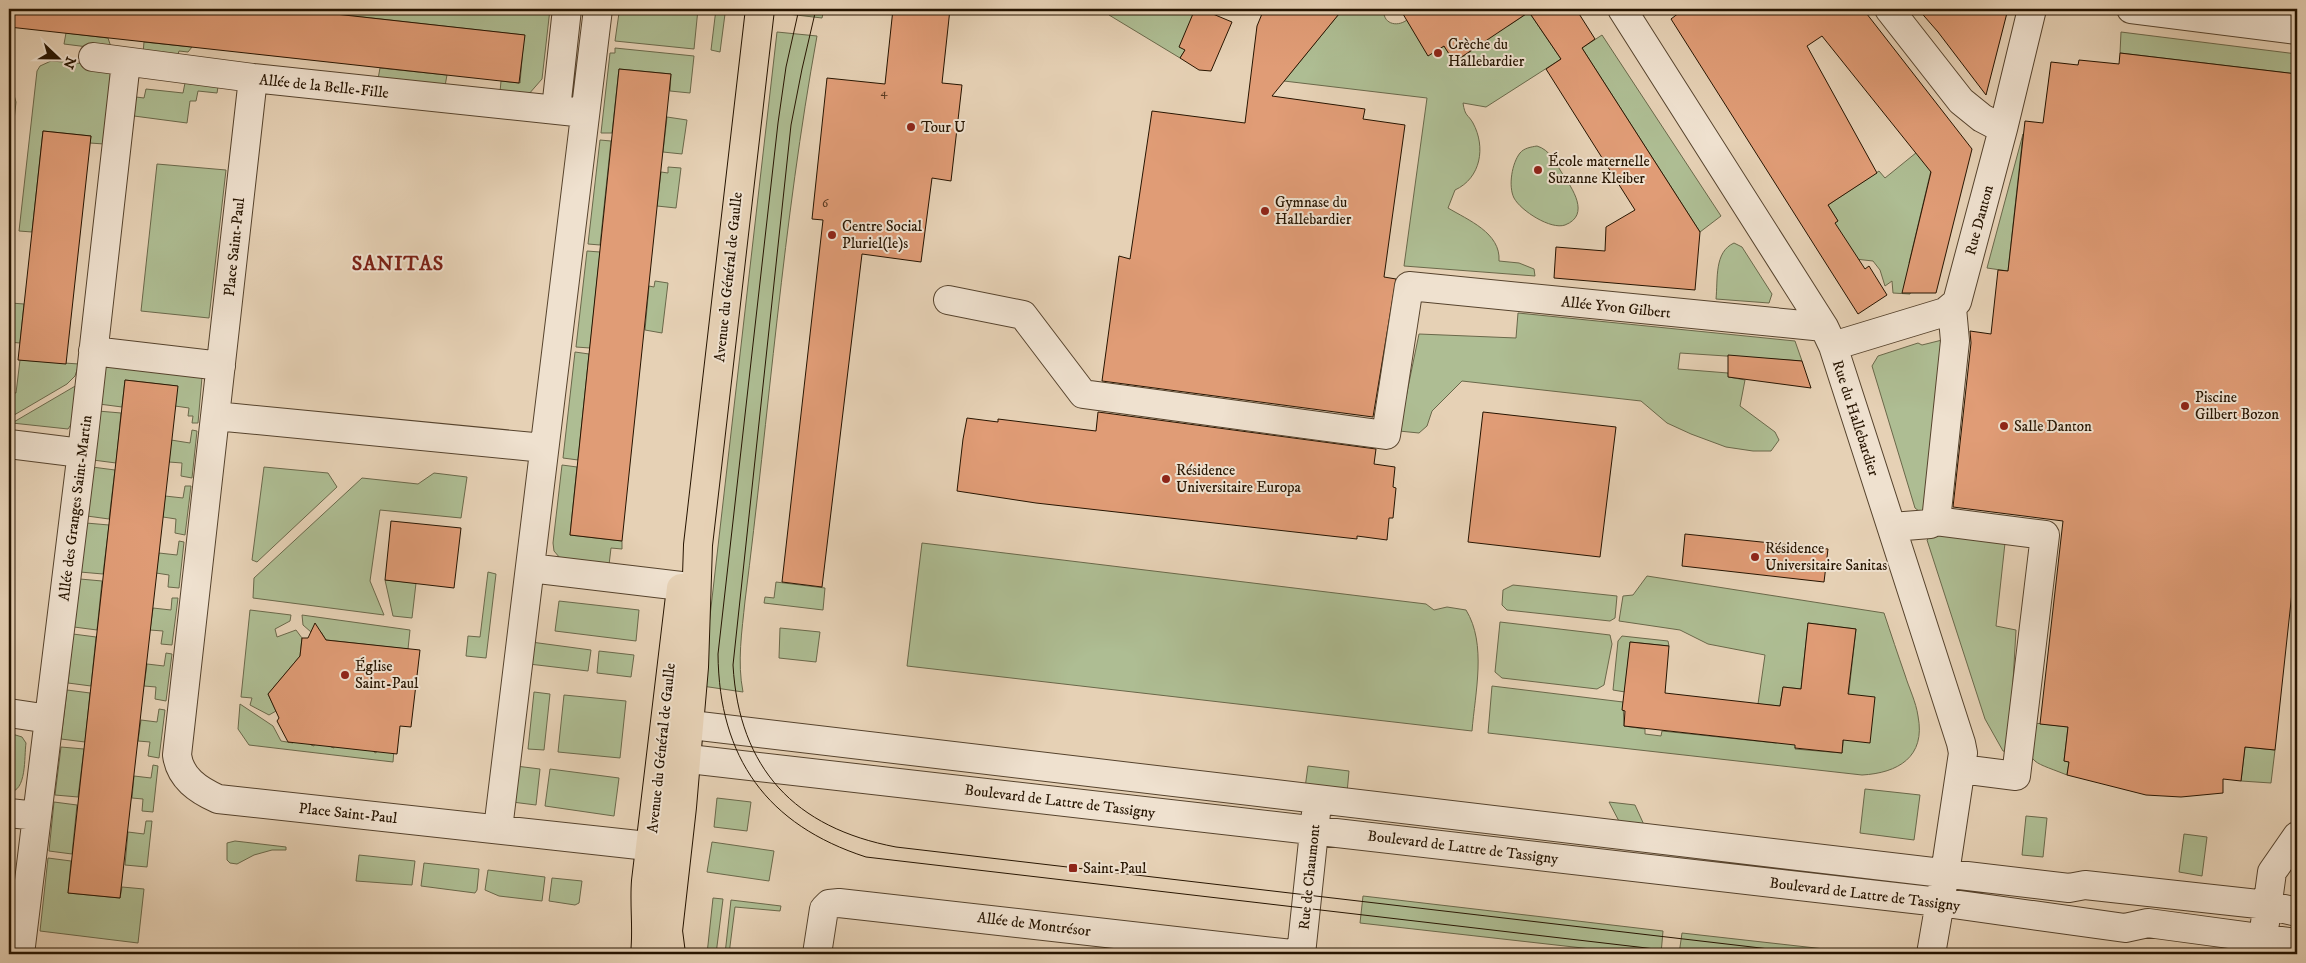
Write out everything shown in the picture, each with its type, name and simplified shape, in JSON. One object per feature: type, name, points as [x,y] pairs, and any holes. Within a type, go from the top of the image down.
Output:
[{"type":"main road","name":"Avenue du Général de Gaulle","points":[[676,724],[694,667],[698,545],[760,9]]},
{"type":"main road","name":"Avenue du Général de Gaulle","points":[[671,954],[668,931],[677,849],[673,757],[681,586],[698,545]]},
{"type":"main road","name":"Avenue du Général de Gaulle","points":[[645,954],[644,902],[650,846],[673,757]]},
{"type":"street","points":[[556,110],[568,9]]},
{"type":"street","points":[[498,829],[598,9]]},
{"type":"street","name":"Rue du Hallebardier","points":[[1622,9],[1828,337],[1892,527],[1963,753],[1945,873],[1930,954]]},
{"type":"street","points":[[1888,9],[1961,101],[1982,118],[2003,129]]},
{"type":"street","name":"Rue Danton","points":[[1952,308],[1960,293],[2032,9]]},
{"type":"street","points":[[2131,9],[2238,15],[2297,30]]},
{"type":"street","name":"Allée de la Belle-Fille","points":[[93,57],[252,78],[585,113]]},
{"type":"street","name":"Allée des Granges Saint-Martin","points":[[20,954],[126,62]]},
{"type":"street","name":"Place Saint-Paul","points":[[252,78],[178,755],[182,772],[191,783],[218,799],[677,849]]},
{"type":"street","name":"Allée Yvon Gilbert","points":[[948,300],[1022,315],[1083,394],[1386,435],[1409,286],[1828,337]]},
{"type":"street","points":[[1828,337],[1945,312],[1952,308],[1955,341],[1936,520]]},
{"type":"street","points":[[93,351],[220,366]]},
{"type":"street","points":[[215,416],[544,448]]},
{"type":"street","points":[[9,444],[81,453]]},
{"type":"street","points":[[1892,527],[1930,524],[1936,520],[2045,535],[2016,776],[1961,769]]},
{"type":"street","points":[[530,568],[681,586]]},
{"type":"street","points":[[9,713],[49,719]]},
{"type":"street","name":"Boulevard de Lattre de Tassigny","points":[[676,724],[2069,888],[2093,886],[2267,905],[2297,912]]},
{"type":"street","name":"Boulevard de Lattre de Tassigny","points":[[673,757],[1939,902],[2125,928],[2148,923],[2263,947],[2297,943]]},
{"type":"street","name":"Rue de Chaumont","points":[[1301,954],[1317,799]]},
{"type":"street","points":[[9,813],[37,816]]},
{"type":"street","points":[[2263,947],[2272,872],[2297,836]]},
{"type":"street","name":"Allée de Montrésor","points":[[816,954],[824,909],[829,904],[839,903],[1292,954]]},
{"type":"green space","points":[[290,9],[550,9],[542,79],[528,95],[500,92],[501,81],[520,83],[524,35]]},
{"type":"green space","points":[[624,9],[698,9],[694,49],[615,41],[619,13]]},
{"type":"green space","points":[[716,9],[723,9],[725,14],[720,52],[711,50]]},
{"type":"green space","points":[[780,9],[824,9],[822,18],[779,13]]},
{"type":"green space","points":[[1111,9],[1191,9],[1191,11],[1206,18],[1180,58],[1109,15]]},
{"type":"green space","name":"Crèche du Hallebardier","points":[[1343,9],[1384,9],[1385,18],[1391,23],[1398,24],[1407,20],[1428,55],[1444,46],[1455,62],[1474,49],[1499,13],[1508,26],[1529,12],[1561,59],[1486,107],[1463,103],[1466,113],[1477,132],[1480,152],[1479,161],[1471,178],[1455,190],[1448,208],[1482,228],[1489,235],[1495,243],[1499,261],[1519,263],[1534,269],[1535,276],[1404,266],[1427,98],[1284,81]]},
{"type":"green space","points":[[777,32],[817,36],[805,106],[786,247],[741,635],[740,658],[743,692],[702,686]]},
{"type":"green space","points":[[2121,32],[2297,54],[2297,74],[2120,53]]},
{"type":"green space","points":[[66,33],[108,38],[112,50],[64,44]]},
{"type":"green space","points":[[1602,35],[1721,216],[1700,232],[1582,48]]},
{"type":"green space","points":[[144,42],[192,47],[188,52],[179,51],[177,57],[143,53]]},
{"type":"green space","points":[[615,48],[694,56],[690,93],[670,91],[671,74],[619,69],[612,133],[601,133],[610,53],[615,53]]},
{"type":"green space","points":[[51,61],[101,65],[111,75],[104,144],[90,143],[91,136],[43,131],[32,232],[19,231],[37,71],[40,66]]},
{"type":"green space","points":[[380,68],[447,75],[445,86],[378,79]]},
{"type":"green space","points":[[9,78],[16,102],[9,167]]},
{"type":"green space","points":[[185,83],[218,87],[217,93],[198,91],[196,101],[190,101],[187,123],[134,116],[136,97],[144,98],[146,89],[183,93]]},
{"type":"green space","points":[[667,117],[687,120],[682,154],[663,152]]},
{"type":"green space","points":[[2023,134],[2008,271],[1987,268]]},
{"type":"green space","points":[[600,140],[611,141],[600,245],[588,244]]},
{"type":"green space","points":[[1537,146],[1545,150],[1552,157],[1577,201],[1577,215],[1573,221],[1565,225],[1552,225],[1530,214],[1518,203],[1512,193],[1512,175],[1517,157],[1524,150]]},
{"type":"green space","points":[[1922,148],[1933,162],[1909,263],[1918,266],[1910,294],[1893,293],[1892,281],[1885,286],[1880,270],[1873,261],[1855,259],[1811,238],[1838,221],[1828,205],[1879,171],[1885,178]]},
{"type":"green space","points":[[157,164],[226,170],[209,318],[141,311]]},
{"type":"green space","points":[[668,167],[681,168],[676,208],[657,206],[661,172],[668,173]]},
{"type":"green space","points":[[1734,243],[1742,247],[1772,294],[1769,303],[1716,299],[1720,259],[1728,247]]},
{"type":"green space","points":[[587,251],[600,252],[590,348],[576,347]]},
{"type":"green space","points":[[655,281],[668,283],[662,333],[645,330],[649,286],[654,287]]},
{"type":"green space","points":[[11,303],[24,304],[20,343],[9,342]]},
{"type":"green space","points":[[1518,313],[1795,341],[1802,361],[1680,353],[1678,369],[1728,373],[1729,377],[1745,380],[1740,406],[1775,432],[1779,440],[1771,451],[1753,451],[1726,447],[1667,423],[1641,401],[1462,381],[1432,411],[1427,426],[1419,433],[1399,431],[1419,334],[1516,338]]},
{"type":"green space","points":[[1942,340],[1928,518],[1915,508],[1872,366],[1878,356],[1918,343],[1922,345]]},
{"type":"green space","points":[[575,352],[589,354],[578,460],[563,458]]},
{"type":"green space","points":[[20,360],[79,364],[75,376],[67,384],[9,418],[9,392],[16,393]]},
{"type":"green space","points":[[108,364],[202,377],[198,423],[192,423],[193,416],[188,416],[189,408],[175,406],[177,386],[125,380],[122,407],[99,404],[105,367]]},
{"type":"green space","points":[[77,385],[72,423],[68,429],[12,423]]},
{"type":"green space","points":[[98,411],[121,413],[116,463],[93,460]]},
{"type":"green space","points":[[192,430],[197,431],[192,478],[181,476],[182,463],[169,462],[171,440],[190,443]]},
{"type":"green space","points":[[562,465],[577,467],[570,535],[622,541],[622,549],[611,548],[609,565],[560,558],[554,551],[553,543]]},
{"type":"green space","points":[[92,467],[115,470],[109,519],[87,516]]},
{"type":"green space","points":[[264,467],[328,473],[337,487],[257,562],[252,560]]},
{"type":"green space","points":[[434,473],[467,477],[461,518],[380,510],[370,581],[384,615],[253,598],[254,578],[362,478],[418,484]]},
{"type":"green space","points":[[185,486],[191,486],[185,535],[175,533],[176,519],[163,517],[165,496],[183,498]]},
{"type":"green space","points":[[86,523],[109,525],[103,574],[80,572]]},
{"type":"green space","points":[[1934,533],[2005,543],[1996,626],[2016,630],[2013,682],[2022,695],[2010,753],[2003,751],[1985,719],[1927,540]]},
{"type":"green space","points":[[179,541],[184,542],[179,588],[168,587],[169,575],[156,573],[159,553],[177,555]]},
{"type":"green space","points":[[922,543],[1426,604],[1434,610],[1447,607],[1466,610],[1472,623],[1478,653],[1472,731],[907,666]]},
{"type":"green space","points":[[488,572],[496,574],[486,658],[466,656],[468,636],[480,637]]},
{"type":"green space","points":[[1647,576],[1884,613],[1917,711],[1918,742],[1913,752],[1898,766],[1887,771],[1862,775],[1488,733],[1492,686],[1623,702],[1624,726],[1645,729],[1645,734],[1661,736],[1662,731],[1776,743],[1797,735],[1795,749],[1842,753],[1856,629],[1808,623],[1801,689],[1783,687],[1780,706],[1758,704],[1765,655],[1708,644],[1680,630],[1619,621],[1623,596],[1633,595]]},
{"type":"green space","points":[[80,579],[102,581],[97,630],[74,627]]},
{"type":"green space","points":[[385,580],[416,583],[412,618],[393,616]]},
{"type":"green space","points":[[776,582],[825,588],[823,610],[764,603],[765,597],[774,598]]},
{"type":"green space","points":[[1513,585],[1617,596],[1615,618],[1610,621],[1507,610],[1502,605],[1503,590]]},
{"type":"green space","points":[[172,598],[178,598],[172,645],[161,644],[163,631],[150,630],[153,608],[171,610]]},
{"type":"green space","points":[[559,601],[639,610],[636,641],[555,631]]},
{"type":"green space","points":[[250,610],[291,615],[290,621],[275,629],[277,637],[296,630],[302,638],[300,656],[268,694],[276,711],[269,715],[250,705],[252,698],[241,697]]},
{"type":"green space","points":[[302,615],[410,630],[408,649],[326,640],[321,632],[311,632],[303,625]]},
{"type":"green space","points":[[1500,622],[1610,635],[1612,644],[1604,685],[1597,689],[1502,678],[1495,672]]},
{"type":"green space","points":[[780,628],[820,632],[816,662],[779,658]]},
{"type":"green space","points":[[73,634],[96,637],[91,686],[68,683]]},
{"type":"green space","points":[[1622,636],[1668,641],[1669,646],[1630,642],[1625,692],[1613,690],[1618,641]]},
{"type":"green space","points":[[531,642],[591,650],[588,671],[529,664]]},
{"type":"green space","points":[[599,651],[634,655],[631,677],[597,673]]},
{"type":"green space","points":[[166,653],[172,654],[166,701],[155,699],[156,687],[144,686],[147,664],[164,666]]},
{"type":"green space","points":[[67,690],[90,693],[85,742],[61,739]]},
{"type":"green space","points":[[534,692],[550,694],[544,750],[528,749]]},
{"type":"green space","points":[[564,695],[626,701],[620,758],[558,752]]},
{"type":"green space","points":[[240,704],[273,726],[281,741],[293,743],[294,740],[311,741],[311,745],[314,746],[315,741],[331,743],[331,747],[334,748],[335,743],[354,749],[374,748],[376,753],[377,748],[394,749],[393,762],[249,745],[238,729]]},
{"type":"green space","points":[[159,709],[165,710],[159,758],[148,756],[150,742],[138,741],[141,720],[157,722]]},
{"type":"green space","points":[[2026,722],[2068,727],[2064,761],[2069,762],[2067,775],[2044,766],[2033,759],[2028,747]]},
{"type":"green space","points":[[9,733],[22,737],[26,743],[22,780],[15,790],[9,792]]},
{"type":"green space","points":[[61,747],[84,749],[78,797],[55,795]]},
{"type":"green space","points":[[2245,747],[2275,750],[2271,783],[2241,781]]},
{"type":"green space","points":[[153,765],[158,766],[153,812],[142,811],[143,799],[132,798],[134,776],[151,778]]},
{"type":"green space","points":[[516,766],[540,769],[536,805],[512,802]]},
{"type":"green space","points":[[1308,766],[1349,771],[1347,793],[1305,788]]},
{"type":"green space","points":[[550,769],[619,778],[614,816],[545,806]]},
{"type":"green space","points":[[1865,789],[1920,795],[1914,840],[1860,833]]},
{"type":"green space","points":[[717,798],[751,802],[747,831],[714,827]]},
{"type":"green space","points":[[54,802],[77,805],[72,854],[49,851]]},
{"type":"green space","points":[[1609,802],[1635,805],[1645,827],[1621,825]]},
{"type":"green space","points":[[2026,816],[2047,818],[2043,857],[2022,855]]},
{"type":"green space","points":[[146,821],[152,821],[147,867],[125,865],[128,832],[144,834]]},
{"type":"green space","points":[[2184,834],[2207,837],[2202,876],[2179,872]]},
{"type":"green space","points":[[235,841],[286,847],[286,850],[272,850],[254,855],[237,864],[230,863],[227,860],[227,843]]},
{"type":"green space","points":[[712,842],[774,851],[769,881],[707,872]]},
{"type":"green space","points":[[359,855],[415,861],[412,885],[356,881]]},
{"type":"green space","points":[[48,858],[71,861],[68,893],[120,898],[122,887],[144,889],[138,943],[40,931]]},
{"type":"green space","points":[[424,863],[479,869],[477,890],[475,893],[421,886]]},
{"type":"green space","points":[[488,870],[545,877],[542,901],[499,896],[485,890]]},
{"type":"green space","points":[[552,878],[582,881],[579,903],[575,905],[549,901]]},
{"type":"green space","points":[[1363,896],[1663,931],[1661,954],[1636,954],[1360,923]]},
{"type":"green space","points":[[713,898],[723,899],[716,954],[707,954]]},
{"type":"green space","points":[[731,900],[781,906],[780,911],[735,907],[729,954],[725,954]]},
{"type":"green space","points":[[1682,933],[1869,954],[1679,954]]},
{"type":"building","points":[[9,9],[290,9],[525,35],[519,83],[9,27]]},
{"type":"building","points":[[893,9],[950,9],[942,83],[962,85],[951,181],[932,178],[921,262],[862,254],[822,587],[782,582],[823,220],[812,219],[827,78],[885,84]]},
{"type":"building","points":[[1195,9],[1201,9],[1232,22],[1211,71],[1199,70],[1180,58],[1185,50],[1179,47]]},
{"type":"building","points":[[1264,9],[1343,9],[1272,96],[1365,109],[1363,119],[1405,125],[1384,277],[1396,279],[1373,417],[1102,381],[1119,256],[1130,259],[1152,111],[1245,123],[1257,26]]},
{"type":"building","points":[[1400,9],[1576,9],[1595,39],[1582,48],[1700,232],[1695,290],[1554,278],[1556,247],[1605,251],[1606,227],[1635,210],[1546,69],[1561,59],[1529,12],[1454,62],[1444,46],[1428,56]]},
{"type":"building","points":[[1684,9],[1863,9],[1972,149],[1936,293],[1902,293],[1931,172],[1822,36],[1807,46],[1877,173],[1828,205],[1838,221],[1835,223],[1865,269],[1869,266],[1887,295],[1858,314],[1671,19]]},
{"type":"building","points":[[1918,9],[2008,9],[1986,95],[1938,32]]},
{"type":"building","points":[[2120,53],[2297,74],[2297,546],[2275,750],[2245,747],[2241,781],[2223,779],[2223,793],[2181,797],[2146,795],[2067,775],[2069,762],[2064,761],[2068,727],[2040,724],[2063,521],[1953,507],[1971,343],[1970,331],[1991,334],[1998,270],[2008,271],[2025,121],[2043,123],[2051,62],[2078,65],[2079,60],[2119,64]]},
{"type":"building","points":[[619,69],[671,74],[622,541],[570,535]]},
{"type":"building","points":[[43,131],[91,136],[66,364],[18,360]]},
{"type":"building","points":[[1728,355],[1802,361],[1811,388],[1728,377]]},
{"type":"building","points":[[125,380],[178,386],[120,898],[68,893]]},
{"type":"building","name":"Résidence Universitaire Europa","points":[[1098,412],[1376,449],[1374,464],[1395,467],[1393,487],[1396,488],[1393,518],[1389,518],[1387,540],[1357,536],[1357,539],[1036,503],[957,491],[967,418],[998,422],[998,419],[1096,431]]},
{"type":"building","points":[[1483,412],[1616,427],[1600,557],[1468,542]]},
{"type":"building","points":[[391,521],[461,528],[454,588],[385,580]]},
{"type":"building","name":"Résidence Universitaire Sanitas","points":[[1685,534],[1828,549],[1824,582],[1682,566]]},
{"type":"building","name":"Église Saint-Paul","points":[[315,623],[326,640],[420,650],[411,727],[400,726],[397,754],[288,742],[277,721],[279,718],[268,694],[300,656],[302,638],[308,638]]},
{"type":"building","points":[[1808,623],[1856,629],[1848,694],[1875,697],[1870,743],[1843,740],[1842,753],[1795,748],[1795,745],[1624,726],[1625,711],[1622,710],[1630,642],[1669,646],[1665,693],[1780,706],[1783,687],[1801,689]]},
{"type":"tram line","points":[[799,9],[786,67],[778,123],[718,654],[721,691],[728,725],[739,755],[755,782],[776,806],[801,826],[831,843],[866,857],[1698,954]]},
{"type":"tram line","points":[[816,9],[791,125],[733,665],[738,702],[747,735],[761,763],[779,788],[802,808],[829,825],[860,838],[896,847],[1812,954]]},
{"type":"place","name":"Crèche du Hallebardier","points":[[1438,53]]},
{"type":"place","name":"Tour U","points":[[911,127]]},
{"type":"place","name":"École maternelle Suzanne Kleiber","points":[[1538,170]]},
{"type":"place","name":"Gymnase du Hallebardier","points":[[1265,211]]},
{"type":"place","name":"Centre Social Pluriel(le)s","points":[[832,235]]},
{"type":"place","name":"Piscine Gilbert Bozon","points":[[2185,406]]},
{"type":"place","name":"Salle Danton","points":[[2004,426]]},
{"type":"place","name":"Résidence Universitaire Europa","points":[[1166,479]]},
{"type":"place","name":"Résidence Universitaire Sanitas","points":[[1755,557]]},
{"type":"place","name":"Église Saint-Paul","points":[[345,675]]},
{"type":"place","name":"Saint-Paul","points":[[1073,868]]},
{"type":"district","name":"SANITAS","points":[[398,263]]}]
